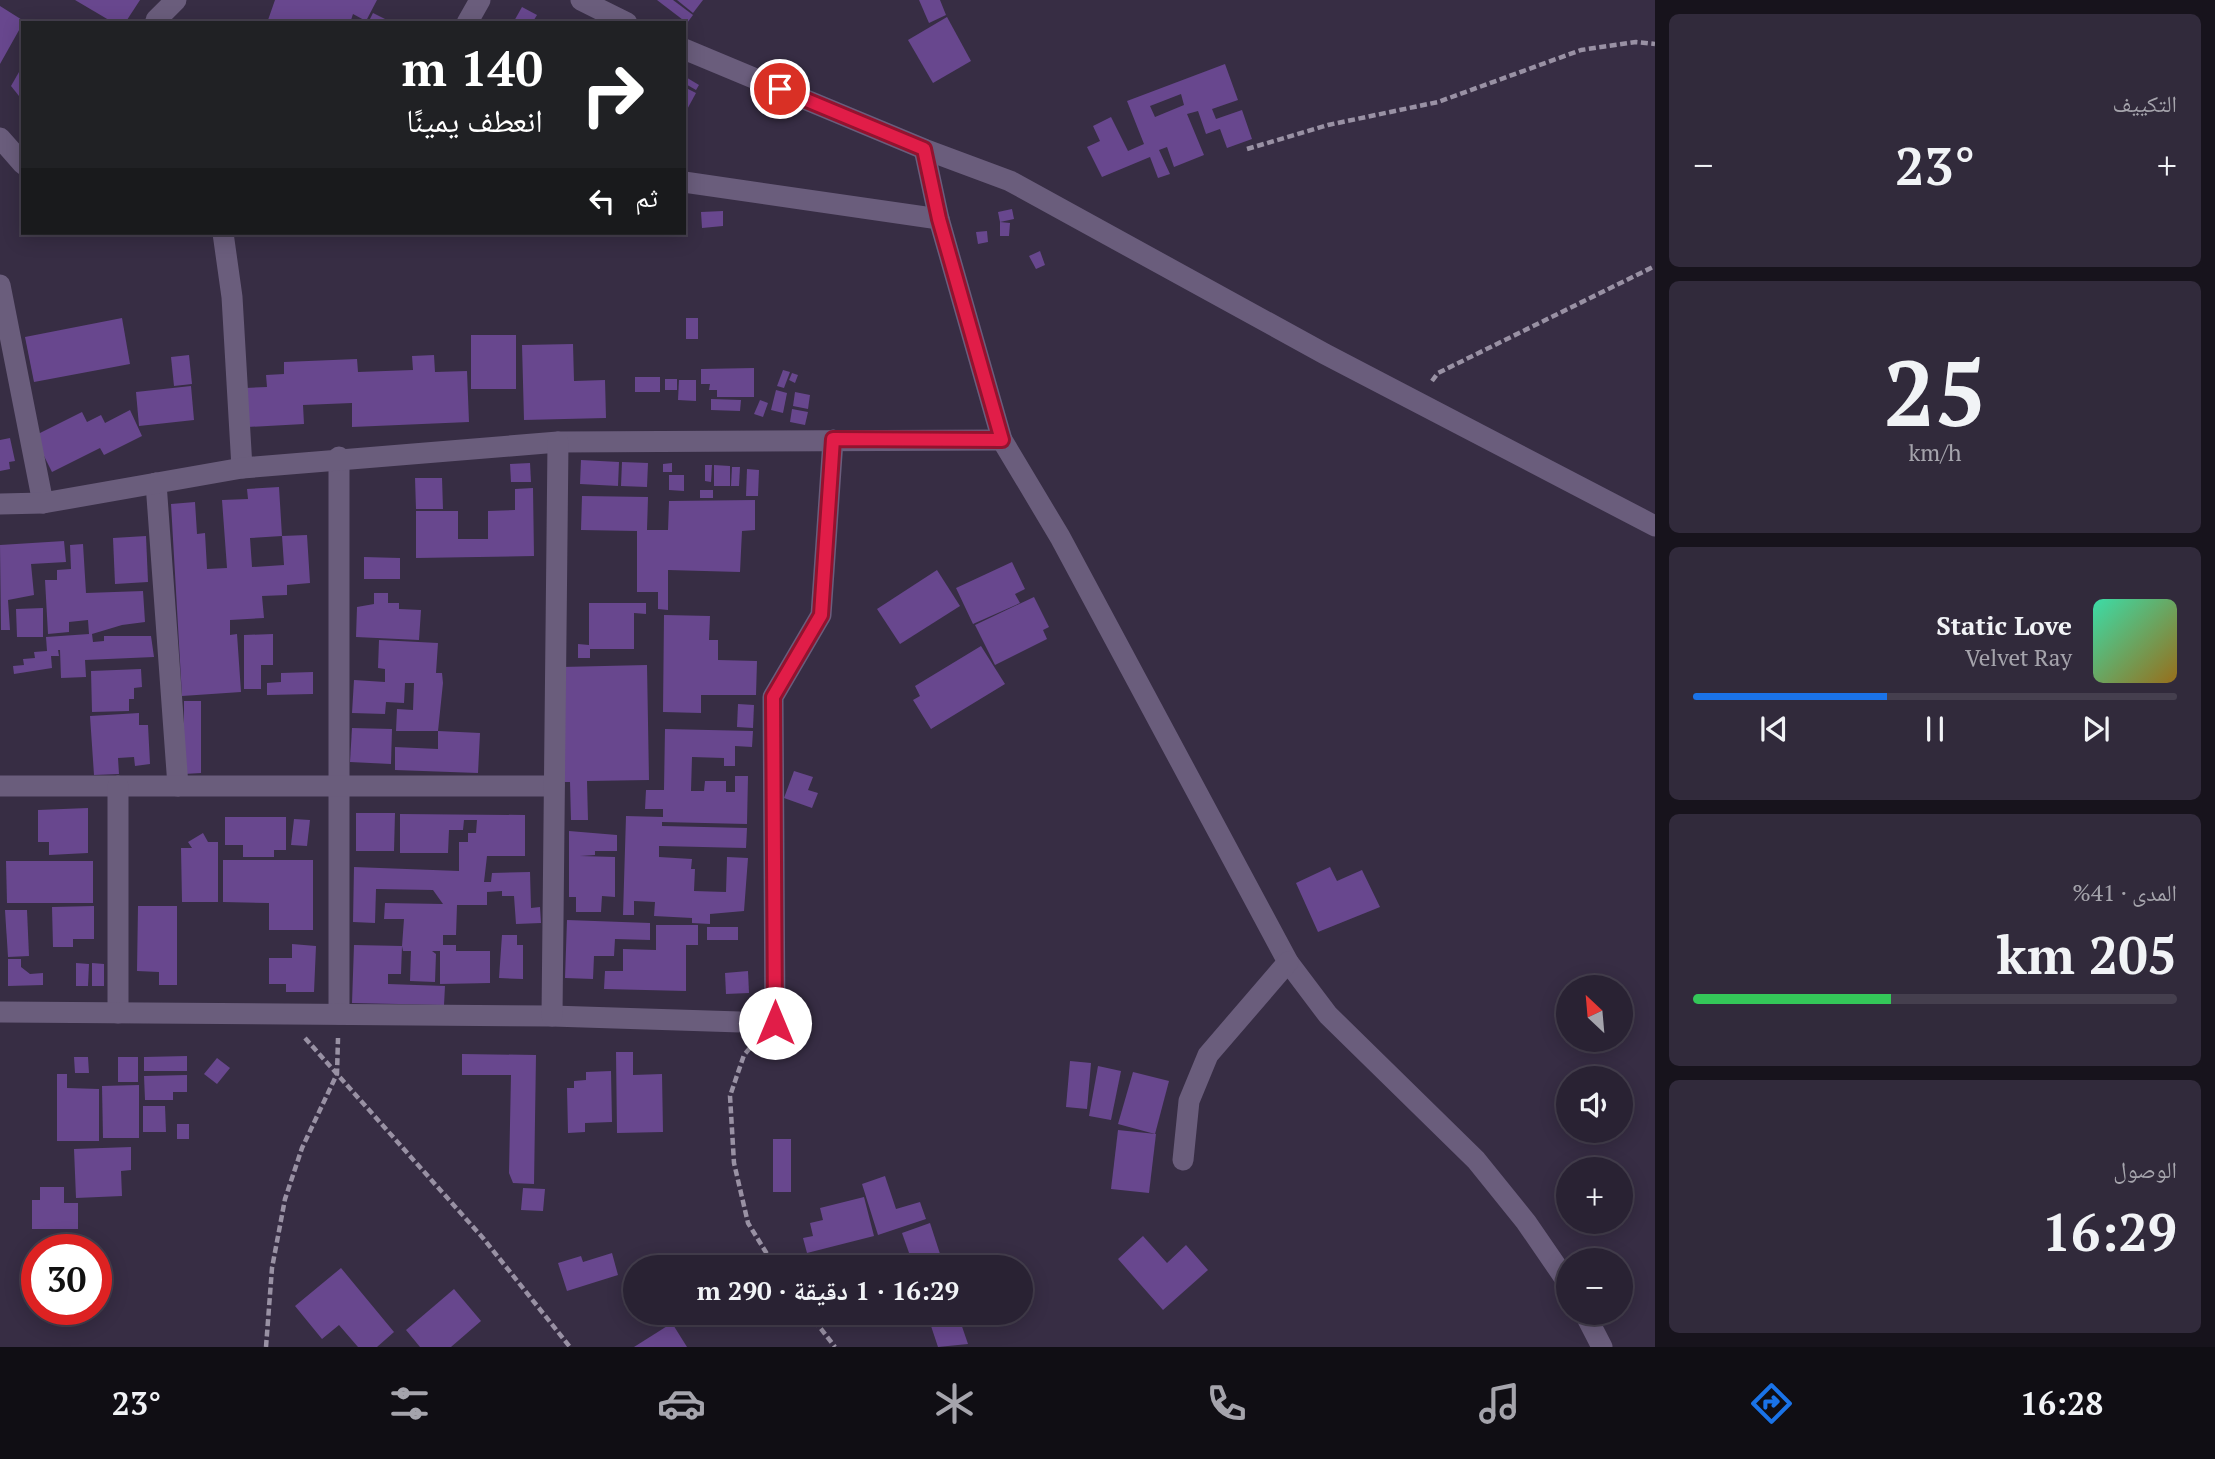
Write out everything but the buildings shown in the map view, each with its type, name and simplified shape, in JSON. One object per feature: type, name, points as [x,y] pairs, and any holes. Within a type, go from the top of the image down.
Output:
[{"type":"street","points":[[157,21],[176,0]]},
{"type":"street","points":[[468,21],[480,0]]},
{"type":"street","points":[[580,0],[623,21]]},
{"type":"street","points":[[686,50],[924,149],[1010,181],[1418,402],[1655,526]]},
{"type":"street","points":[[0,138],[21,162]]},
{"type":"street","points":[[924,149],[939,219],[1002,440],[1060,537],[1289,962],[1328,1015],[1476,1160],[1556,1267]]},
{"type":"street","points":[[686,182],[939,219]]},
{"type":"street","points":[[223,235],[232,297],[242,468]]},
{"type":"street","points":[[0,285],[1,311],[43,503]]},
{"type":"street","points":[[0,1012],[552,1016],[775,1023],[773,697],[821,615],[833,439]]},
{"type":"street","points":[[0,504],[43,503],[242,468],[339,457],[558,442],[1002,440]]},
{"type":"street","points":[[552,1016],[558,442]]},
{"type":"street","points":[[339,457],[339,1014]]},
{"type":"street","points":[[156,483],[178,786]]},
{"type":"street","points":[[0,786],[554,786]]},
{"type":"street","points":[[118,786],[118,1013]]},
{"type":"street","points":[[1183,1160],[1189,1101],[1208,1055],[1289,962]]},
{"type":"street","points":[[1591,1325],[1602,1347]]},
{"type":"path","points":[[1247,149],[1328,125],[1438,103],[1581,50],[1636,42],[1655,44]]},
{"type":"path","points":[[1418,402],[1438,373],[1655,265]]},
{"type":"path","points":[[284,1014],[483,1238],[570,1347]]},
{"type":"path","points":[[266,1347],[272,1268],[285,1199],[302,1148],[337,1074],[339,1014]]},
{"type":"path","points":[[768,1255],[748,1223],[734,1163],[730,1096],[744,1055],[775,1023]]},
{"type":"path","points":[[818,1325],[835,1347]]},
{"type":"route","points":[[775,1023],[773,697],[821,615],[833,439],[1002,440],[939,219],[924,149],[780,89]]}]
